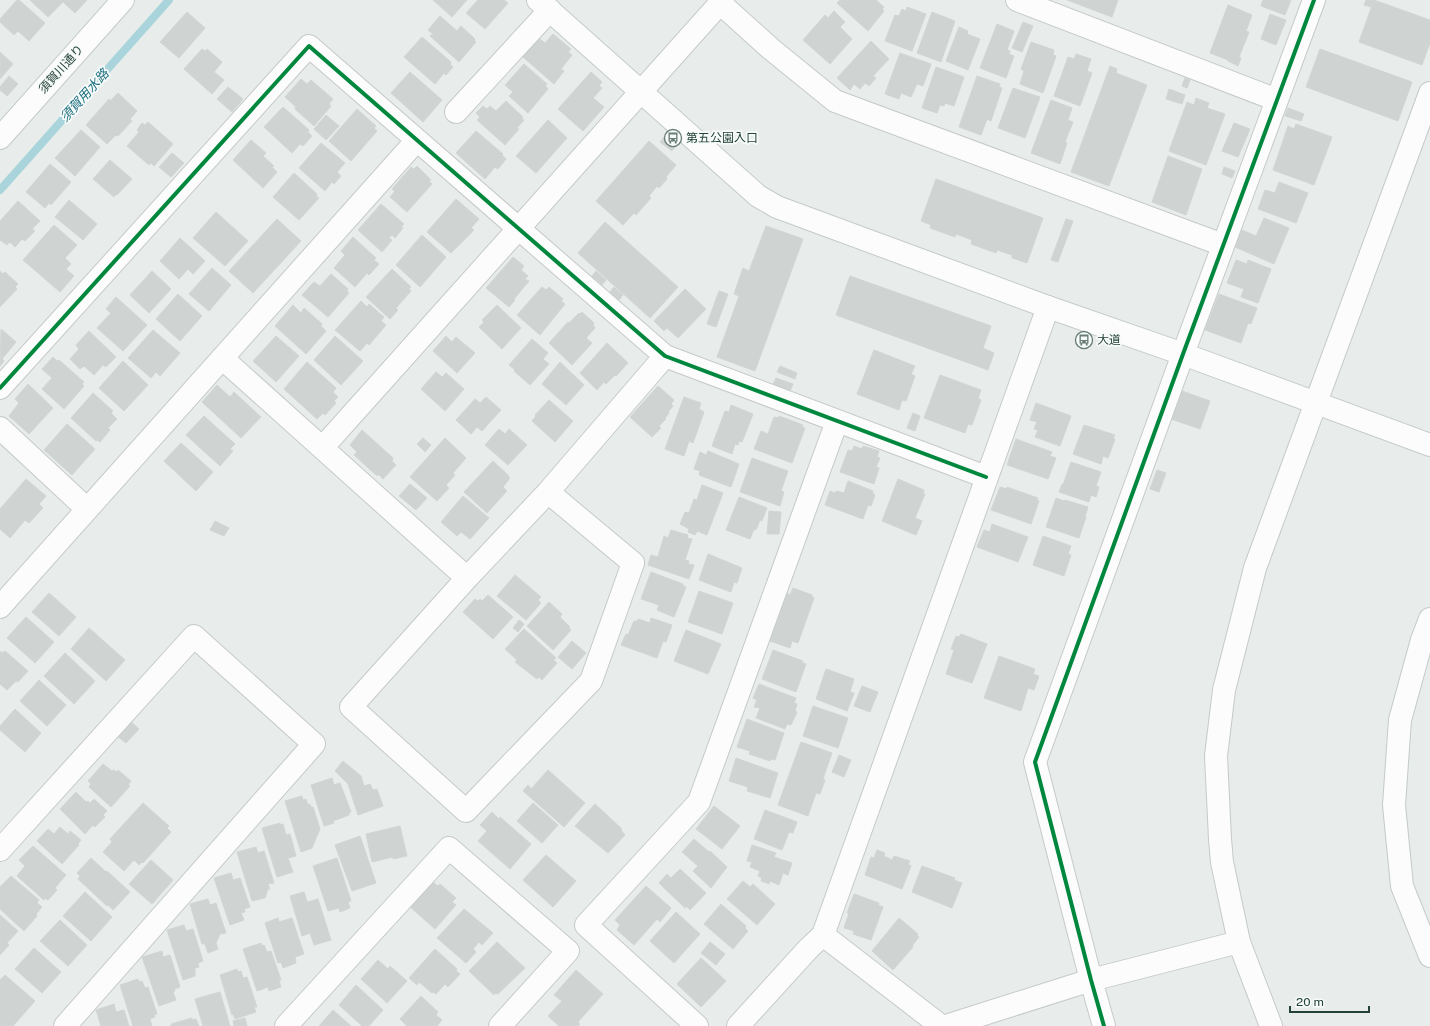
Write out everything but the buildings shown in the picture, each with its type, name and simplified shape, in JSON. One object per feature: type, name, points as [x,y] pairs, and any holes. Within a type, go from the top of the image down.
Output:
[{"type":"street","name":"須賀川通り","points":[[0,138],[123,0]]},
{"type":"street","points":[[1017,0],[1277,100]]},
{"type":"street","points":[[1104,1026],[1035,762],[1183,354],[1314,0]]},
{"type":"street","points":[[323,447],[721,2],[770,49],[835,101],[1223,245]]},
{"type":"street","points":[[456,112],[544,5],[758,196],[777,207],[1430,445]]},
{"type":"street","points":[[0,388],[309,46],[665,356],[986,477]]},
{"type":"street","points":[[1271,1026],[1239,942],[1226,881],[1220,839],[1216,756],[1224,690],[1255,568],[1430,92]]},
{"type":"street","points":[[0,607],[417,140]]},
{"type":"street","points":[[738,1026],[809,948],[823,935],[1048,307]]},
{"type":"street","points":[[548,492],[632,563],[591,681],[466,811],[351,707],[467,578],[548,492],[665,356]]},
{"type":"street","points":[[222,358],[323,447],[467,578]]},
{"type":"street","points":[[697,1026],[586,925],[700,802],[837,421]]},
{"type":"street","points":[[0,428],[87,509]]},
{"type":"street","points":[[1430,619],[1422,640],[1400,720],[1394,805],[1402,886],[1430,956]]},
{"type":"street","points":[[0,850],[194,636],[314,744],[64,1026]]},
{"type":"street","points":[[286,1026],[449,848],[568,951],[500,1026]]},
{"type":"street","points":[[823,935],[940,1026]]},
{"type":"street","points":[[946,1026],[1091,980],[1239,942]]},
{"type":"waterway","name":"須賀用水路","points":[[0,190],[169,0]]},
{"type":"cycle path","points":[[1104,1026],[1035,762],[1183,354],[1314,0]]},
{"type":"cycle path","points":[[0,388],[309,46],[665,356],[986,477]]},
{"type":"place","name":"第五公園入口","points":[[673,138]]},
{"type":"place","name":"大道","points":[[1084,340]]}]
